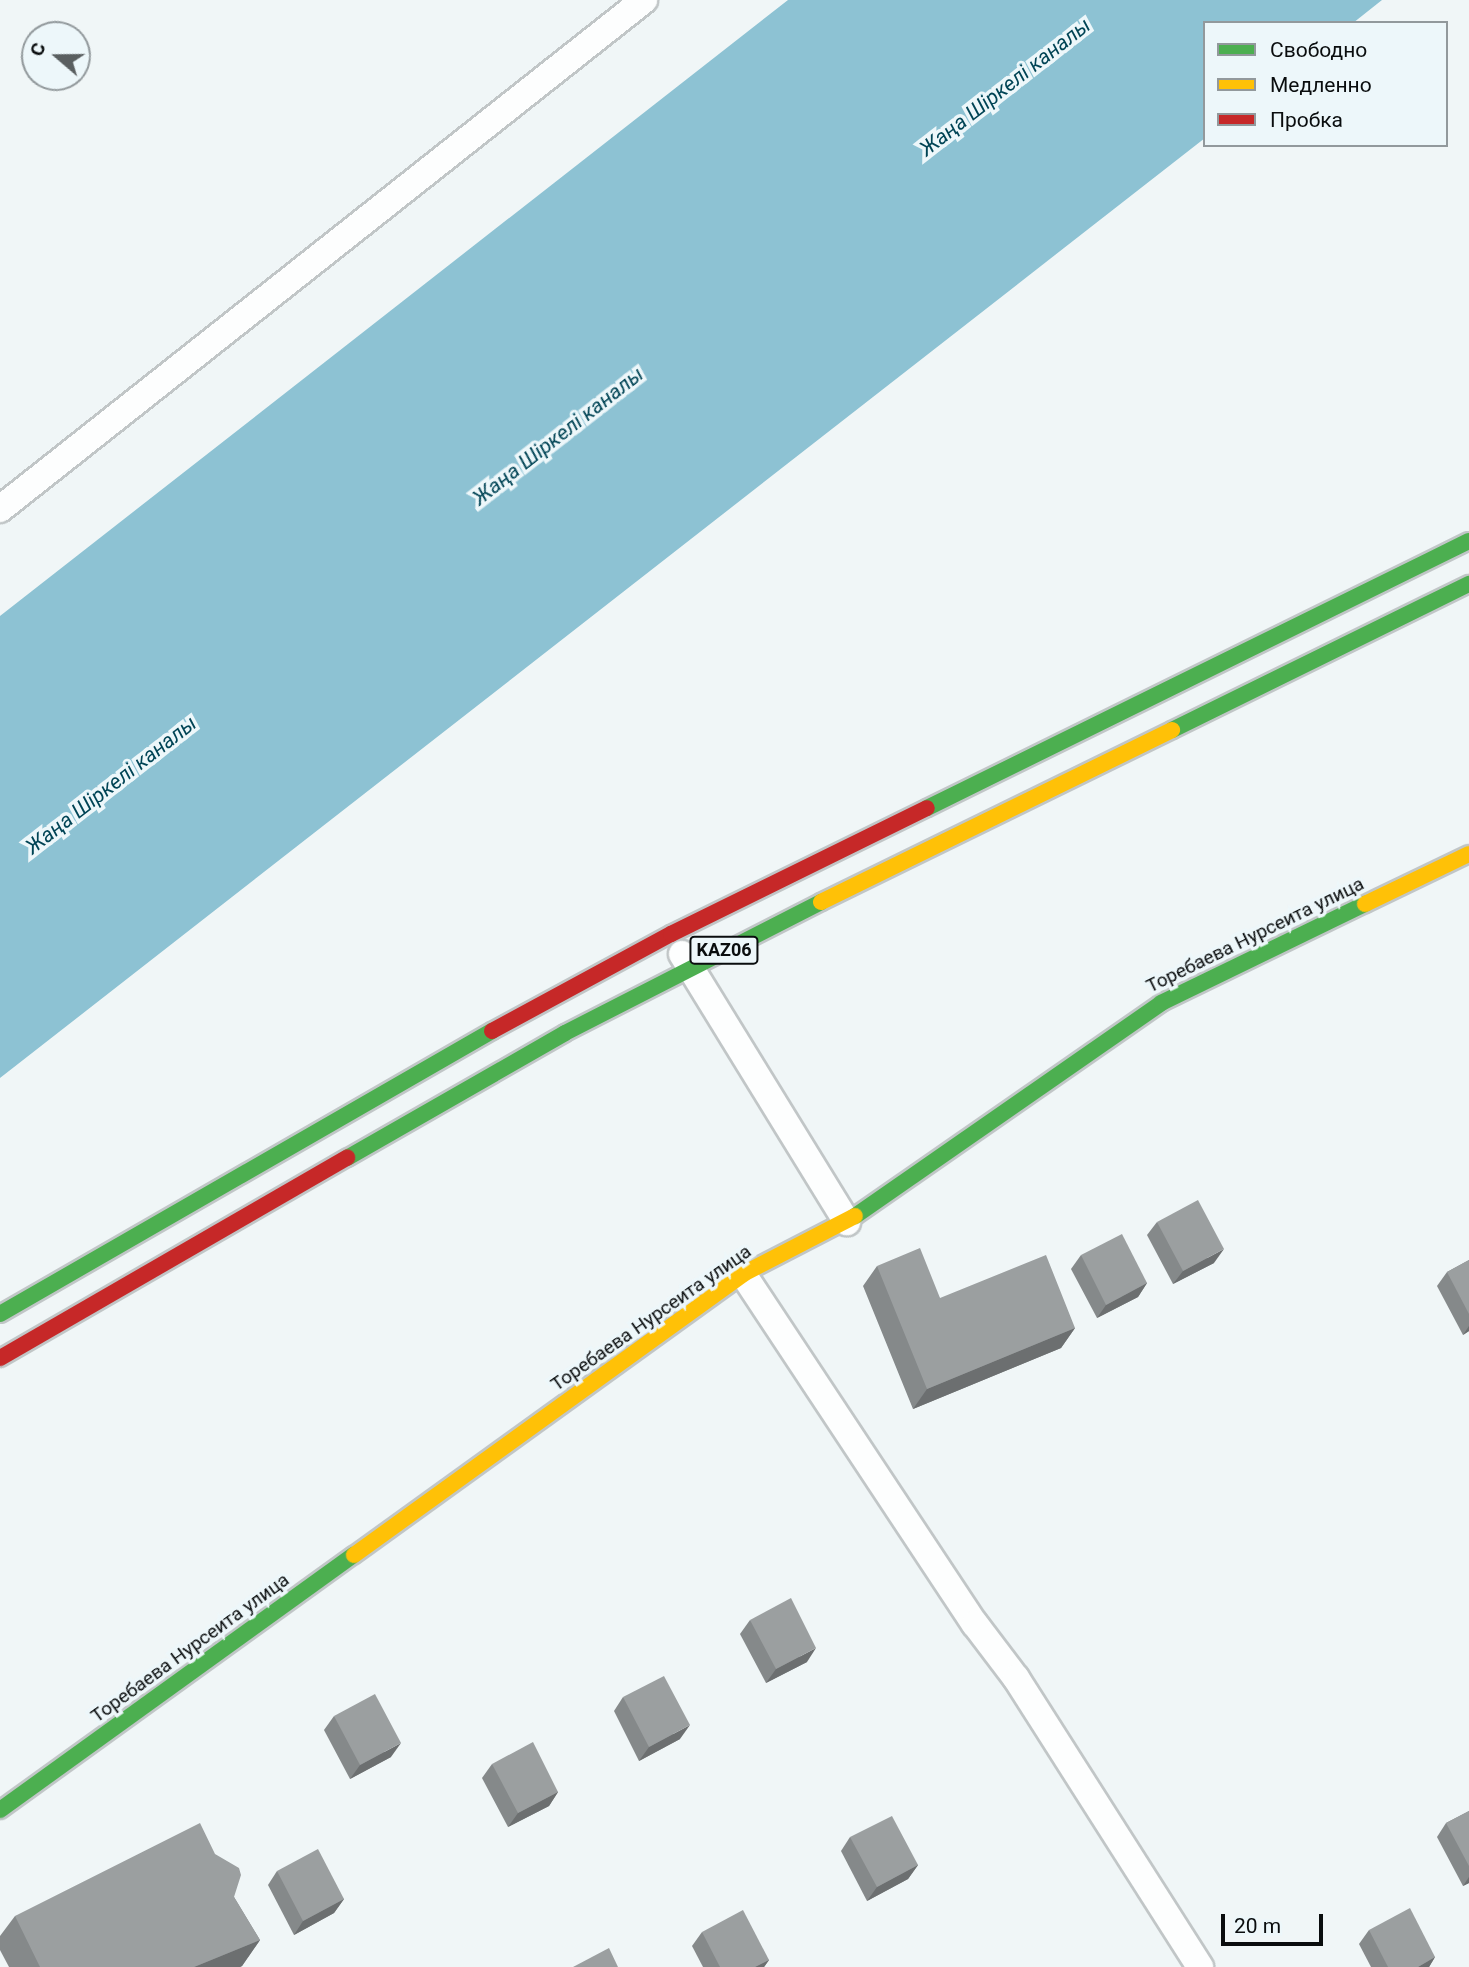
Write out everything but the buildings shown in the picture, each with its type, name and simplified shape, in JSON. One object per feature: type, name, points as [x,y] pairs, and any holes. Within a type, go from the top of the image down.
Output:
[{"type":"main road","name":"KАZ06","points":[[0,1314],[544,1001],[671,934],[1469,541]]},
{"type":"main road","name":"KАZ06","points":[[0,1358],[565,1033],[689,967],[1469,584]]},
{"type":"main road","name":"Торебаева Нурсеита улица","points":[[0,1810],[743,1275],[847,1222],[1161,1003],[1469,854]]},
{"type":"street","points":[[0,509],[644,0]]},
{"type":"street","points":[[671,934],[847,1222]]},
{"type":"street","points":[[743,1275],[975,1624],[1016,1678],[1200,1967]]},
{"type":"water","name":"Жаңа Шіркелі каналы","points":[[788,0],[1382,0],[1356,21],[1203,21],[1203,140],[0,1078],[0,616]]},
{"type":"traffic: fast","points":[[927,808],[1469,541]]},
{"type":"traffic: fast","points":[[1172,730],[1469,584]]},
{"type":"traffic: fast","points":[[347,1158],[565,1033],[821,902]]},
{"type":"traffic: fast","points":[[855,1216],[1161,1003],[1365,904]]},
{"type":"traffic: fast","points":[[0,1314],[492,1031]]},
{"type":"traffic: fast","points":[[0,1810],[354,1555]]},
{"type":"traffic: slow","points":[[821,902],[1172,730]]},
{"type":"traffic: slow","points":[[1365,904],[1469,854]]},
{"type":"traffic: slow","points":[[354,1555],[743,1274],[855,1216]]},
{"type":"traffic: jam","points":[[492,1031],[671,934],[927,808]]},
{"type":"traffic: jam","points":[[0,1358],[347,1158]]}]
